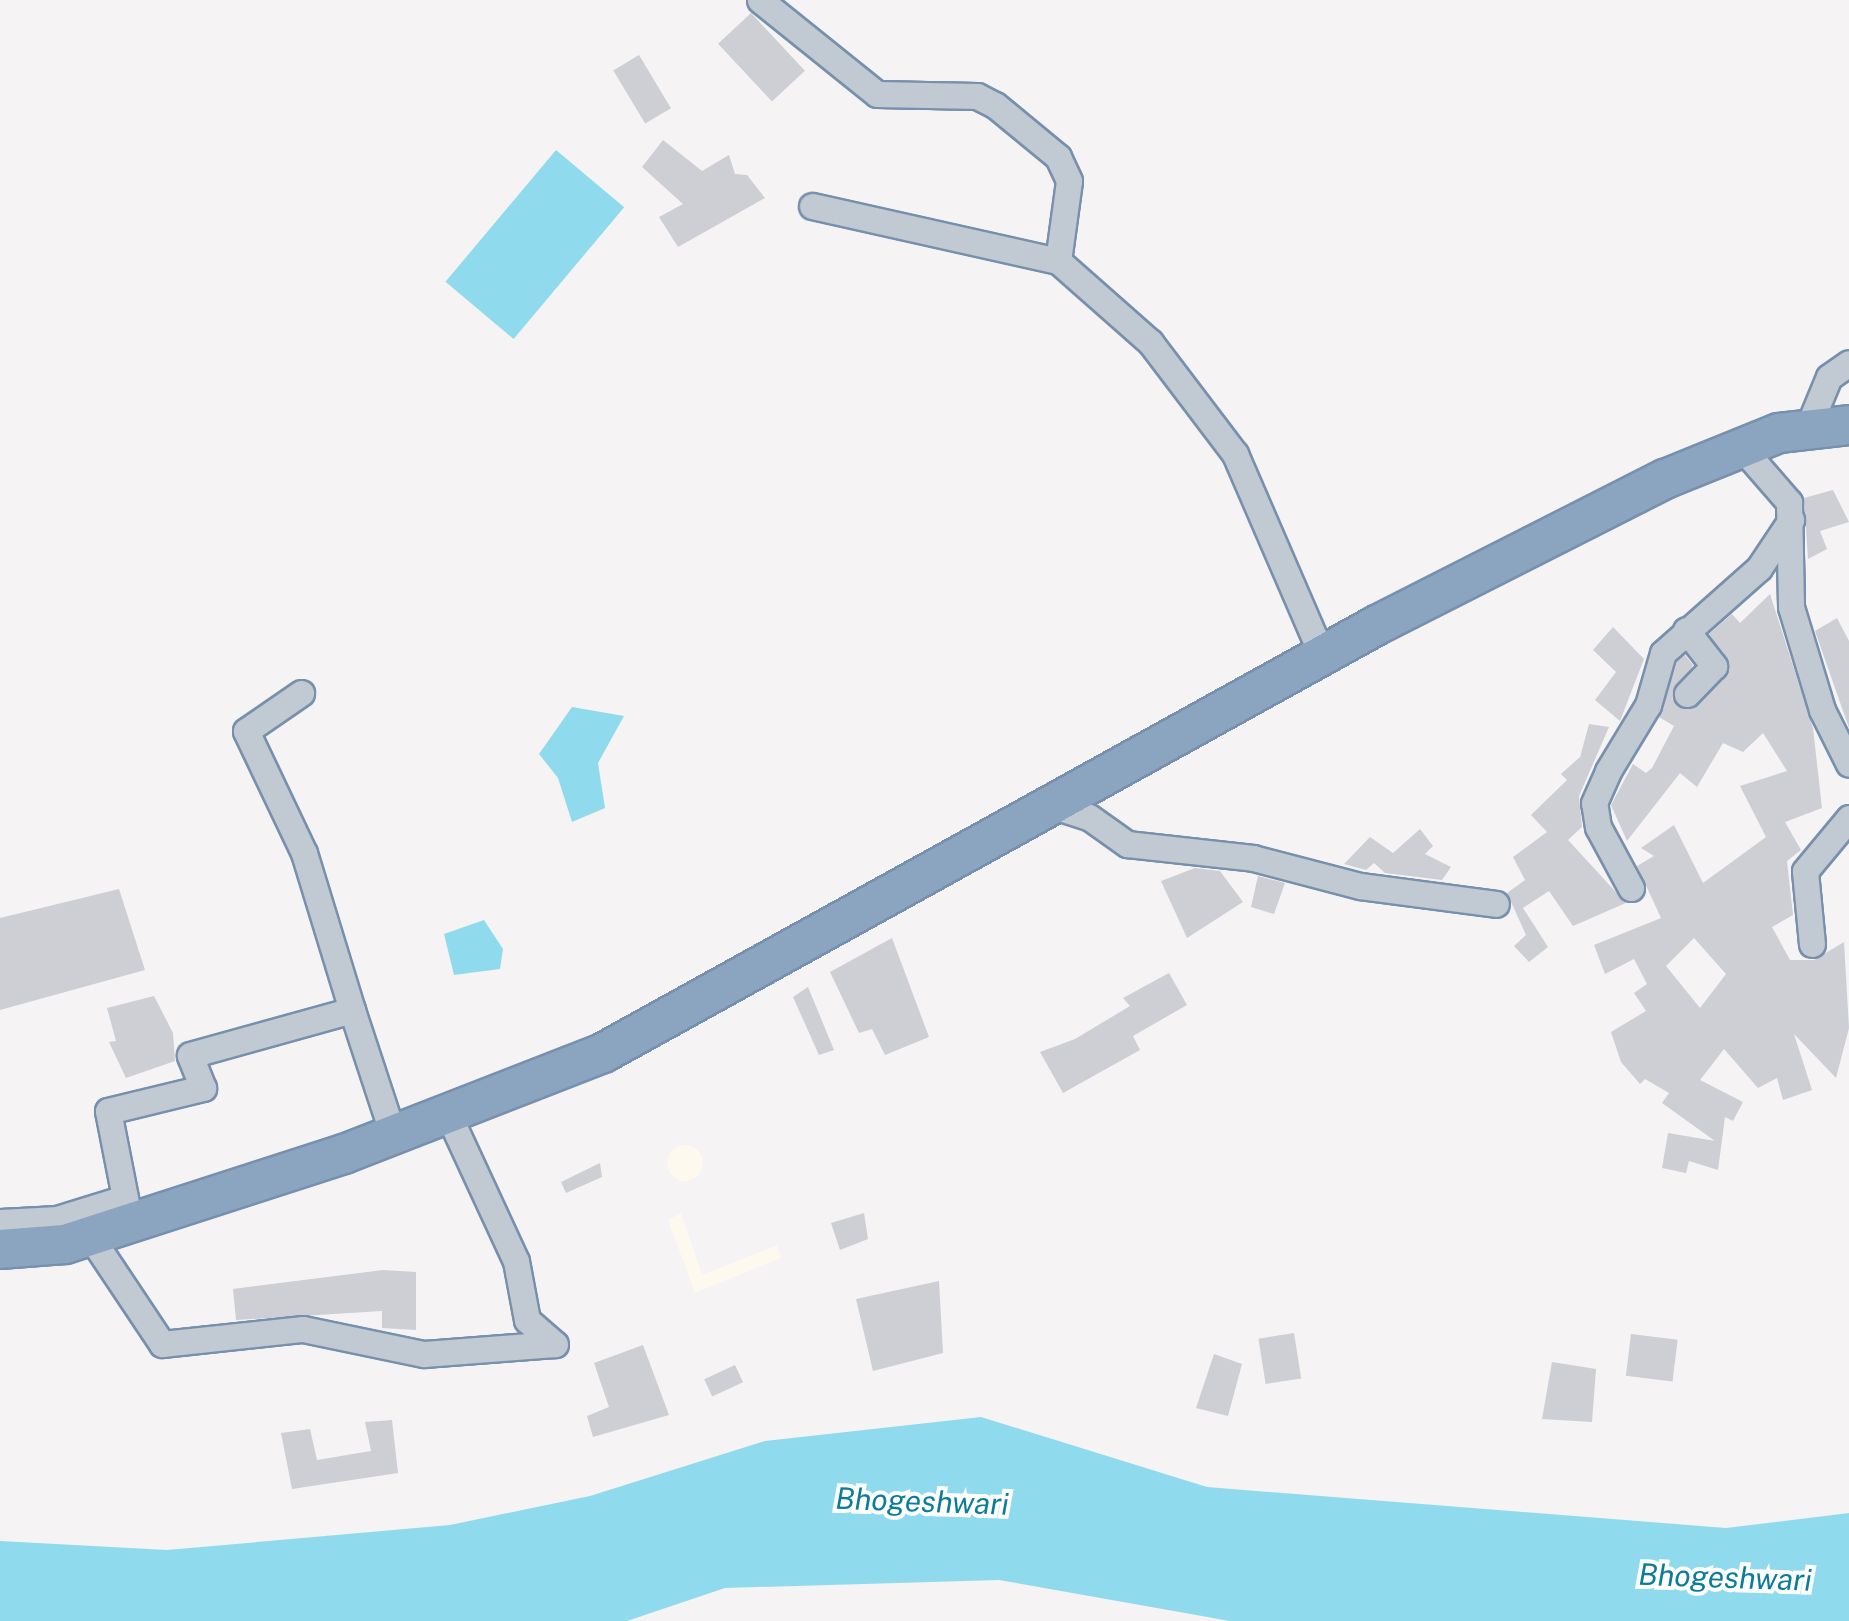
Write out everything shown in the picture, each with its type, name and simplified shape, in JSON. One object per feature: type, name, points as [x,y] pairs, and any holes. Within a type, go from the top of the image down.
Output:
[{"type":"highway","points":[[0,1249],[90,1236],[127,1210],[393,1135],[603,1053],[1322,655],[1742,448],[1807,430],[1849,425]]},
{"type":"street","points":[[760,0],[878,94],[977,96],[1058,157],[1069,181],[1058,261]]},
{"type":"street","points":[[812,206],[1058,261],[1150,342],[1236,454],[1322,655]]},
{"type":"street","points":[[1807,430],[1829,377],[1849,363]]},
{"type":"street","points":[[1742,448],[1748,464],[1784,491],[1791,520],[1792,600],[1822,710],[1849,764]]},
{"type":"street","points":[[1631,888],[1594,803],[1648,705],[1656,662],[1686,630],[1759,568],[1791,520]]},
{"type":"street","points":[[1759,568],[1792,600]]},
{"type":"street","points":[[1686,630],[1714,666],[1687,694]]},
{"type":"street","points":[[300,693],[246,731],[304,853],[393,1135]]},
{"type":"street","points":[[1051,805],[1089,816],[1127,844],[1253,858],[1360,886],[1496,904]]},
{"type":"street","points":[[1812,944],[1805,871],[1849,818]]},
{"type":"street","points":[[0,1222],[127,1210],[108,1111],[203,1088],[190,1055],[352,1010]]},
{"type":"street","points":[[90,1236],[162,1344],[303,1328],[424,1354],[555,1344],[526,1320],[516,1261],[448,1114]]},
{"type":"shaded area","points":[[685,1145],[698,1150],[703,1163],[698,1176],[685,1181],[672,1176],[667,1163],[672,1150]]},
{"type":"shaded area","points":[[681,1213],[702,1275],[777,1245],[781,1258],[695,1293],[668,1220]]},
{"type":"water","points":[[556,150],[624,207],[514,339],[445,282]]},
{"type":"water","points":[[572,707],[624,716],[598,763],[605,808],[572,822],[558,778],[539,754]]},
{"type":"water","points":[[484,920],[503,949],[500,969],[454,975],[444,934]]},
{"type":"water","name":"Bhogeshwari","points":[[981,1417],[1207,1487],[1726,1528],[1849,1513],[1849,1621],[1230,1621],[999,1580],[725,1588],[627,1621],[0,1621],[0,1541],[167,1550],[450,1525],[590,1496],[765,1441]]},
{"type":"building","points":[[751,13],[805,71],[772,101],[718,44]]},
{"type":"building","points":[[639,55],[671,108],[645,124],[613,70]]},
{"type":"building","points":[[663,140],[702,171],[729,155],[735,174],[747,175],[765,198],[678,247],[659,217],[683,204],[642,167]]},
{"type":"building","points":[[1833,490],[1849,522],[1820,531],[1827,549],[1808,559],[1804,498]]},
{"type":"building","points":[[1770,594],[1813,728],[1822,808],[1785,822],[1801,850],[1787,861],[1793,915],[1772,927],[1790,960],[1814,960],[1844,942],[1849,1028],[1836,1078],[1794,1034],[1812,1090],[1783,1100],[1777,1078],[1758,1088],[1724,1049],[1700,1080],[1743,1102],[1733,1121],[1725,1117],[1718,1170],[1689,1161],[1686,1173],[1662,1168],[1668,1133],[1715,1141],[1662,1103],[1669,1093],[1645,1079],[1640,1084],[1621,1062],[1611,1032],[1646,1011],[1634,993],[1647,984],[1634,959],[1605,974],[1594,945],[1661,918],[1637,866],[1654,856],[1641,848],[1674,825],[1703,883],[1766,837],[1740,786],[1787,771],[1763,733],[1743,752],[1723,743],[1697,787],[1680,773],[1627,841],[1611,805],[1633,764],[1646,773],[1652,768],[1674,726],[1659,717],[1677,662],[1685,655],[1693,665],[1672,699],[1692,709],[1730,670],[1709,634],[1732,614],[1740,623]],"holes":[[[1694,938],[1726,974],[1700,1008],[1666,966]]]},
{"type":"building","points":[[1837,618],[1849,641],[1849,728],[1815,631]]},
{"type":"building","points":[[1613,627],[1644,659],[1620,721],[1595,700],[1616,672],[1593,650]]},
{"type":"building","points":[[1589,724],[1609,727],[1579,796],[1582,827],[1568,840],[1626,903],[1573,926],[1549,891],[1523,908],[1548,947],[1529,962],[1514,946],[1526,935],[1507,893],[1525,880],[1513,857],[1547,832],[1531,815],[1567,780],[1561,774],[1580,757]]},
{"type":"building","points":[[1420,829],[1433,846],[1425,854],[1451,867],[1442,880],[1385,873],[1374,863],[1366,870],[1344,864],[1370,837],[1393,853]]},
{"type":"building","points":[[1195,868],[1220,871],[1243,902],[1187,938],[1161,881]]},
{"type":"building","points":[[1258,876],[1285,883],[1274,914],[1251,907]]},
{"type":"building","points":[[119,889],[145,970],[0,1010],[0,918]]},
{"type":"building","points":[[892,938],[929,1037],[885,1055],[872,1029],[859,1033],[830,972]]},
{"type":"building","points":[[1169,973],[1187,1005],[1133,1036],[1140,1050],[1063,1093],[1040,1052],[1075,1039],[1130,1006],[1123,998]]},
{"type":"building","points":[[808,987],[834,1050],[819,1055],[793,997]]},
{"type":"building","points":[[154,996],[173,1033],[175,1061],[126,1078],[109,1042],[116,1041],[107,1008]]},
{"type":"building","points":[[600,1163],[602,1177],[566,1193],[561,1182]]},
{"type":"building","points":[[864,1213],[868,1239],[840,1250],[831,1223]]},
{"type":"building","points":[[383,1270],[416,1272],[416,1330],[382,1328],[382,1311],[236,1320],[233,1289]]},
{"type":"building","points":[[939,1281],[943,1353],[873,1371],[856,1299]]},
{"type":"building","points":[[1294,1333],[1301,1378],[1266,1384],[1258,1339]]},
{"type":"building","points":[[1631,1334],[1678,1340],[1673,1381],[1626,1376]]},
{"type":"building","points":[[643,1345],[669,1415],[593,1437],[587,1416],[609,1407],[594,1363]]},
{"type":"building","points":[[1214,1354],[1242,1364],[1228,1416],[1196,1408]]},
{"type":"building","points":[[1552,1362],[1596,1369],[1592,1422],[1542,1419]]},
{"type":"building","points":[[735,1365],[743,1382],[712,1397],[704,1379]]},
{"type":"building","points":[[392,1420],[398,1473],[292,1489],[281,1433],[310,1429],[317,1460],[371,1451],[365,1422]]}]
